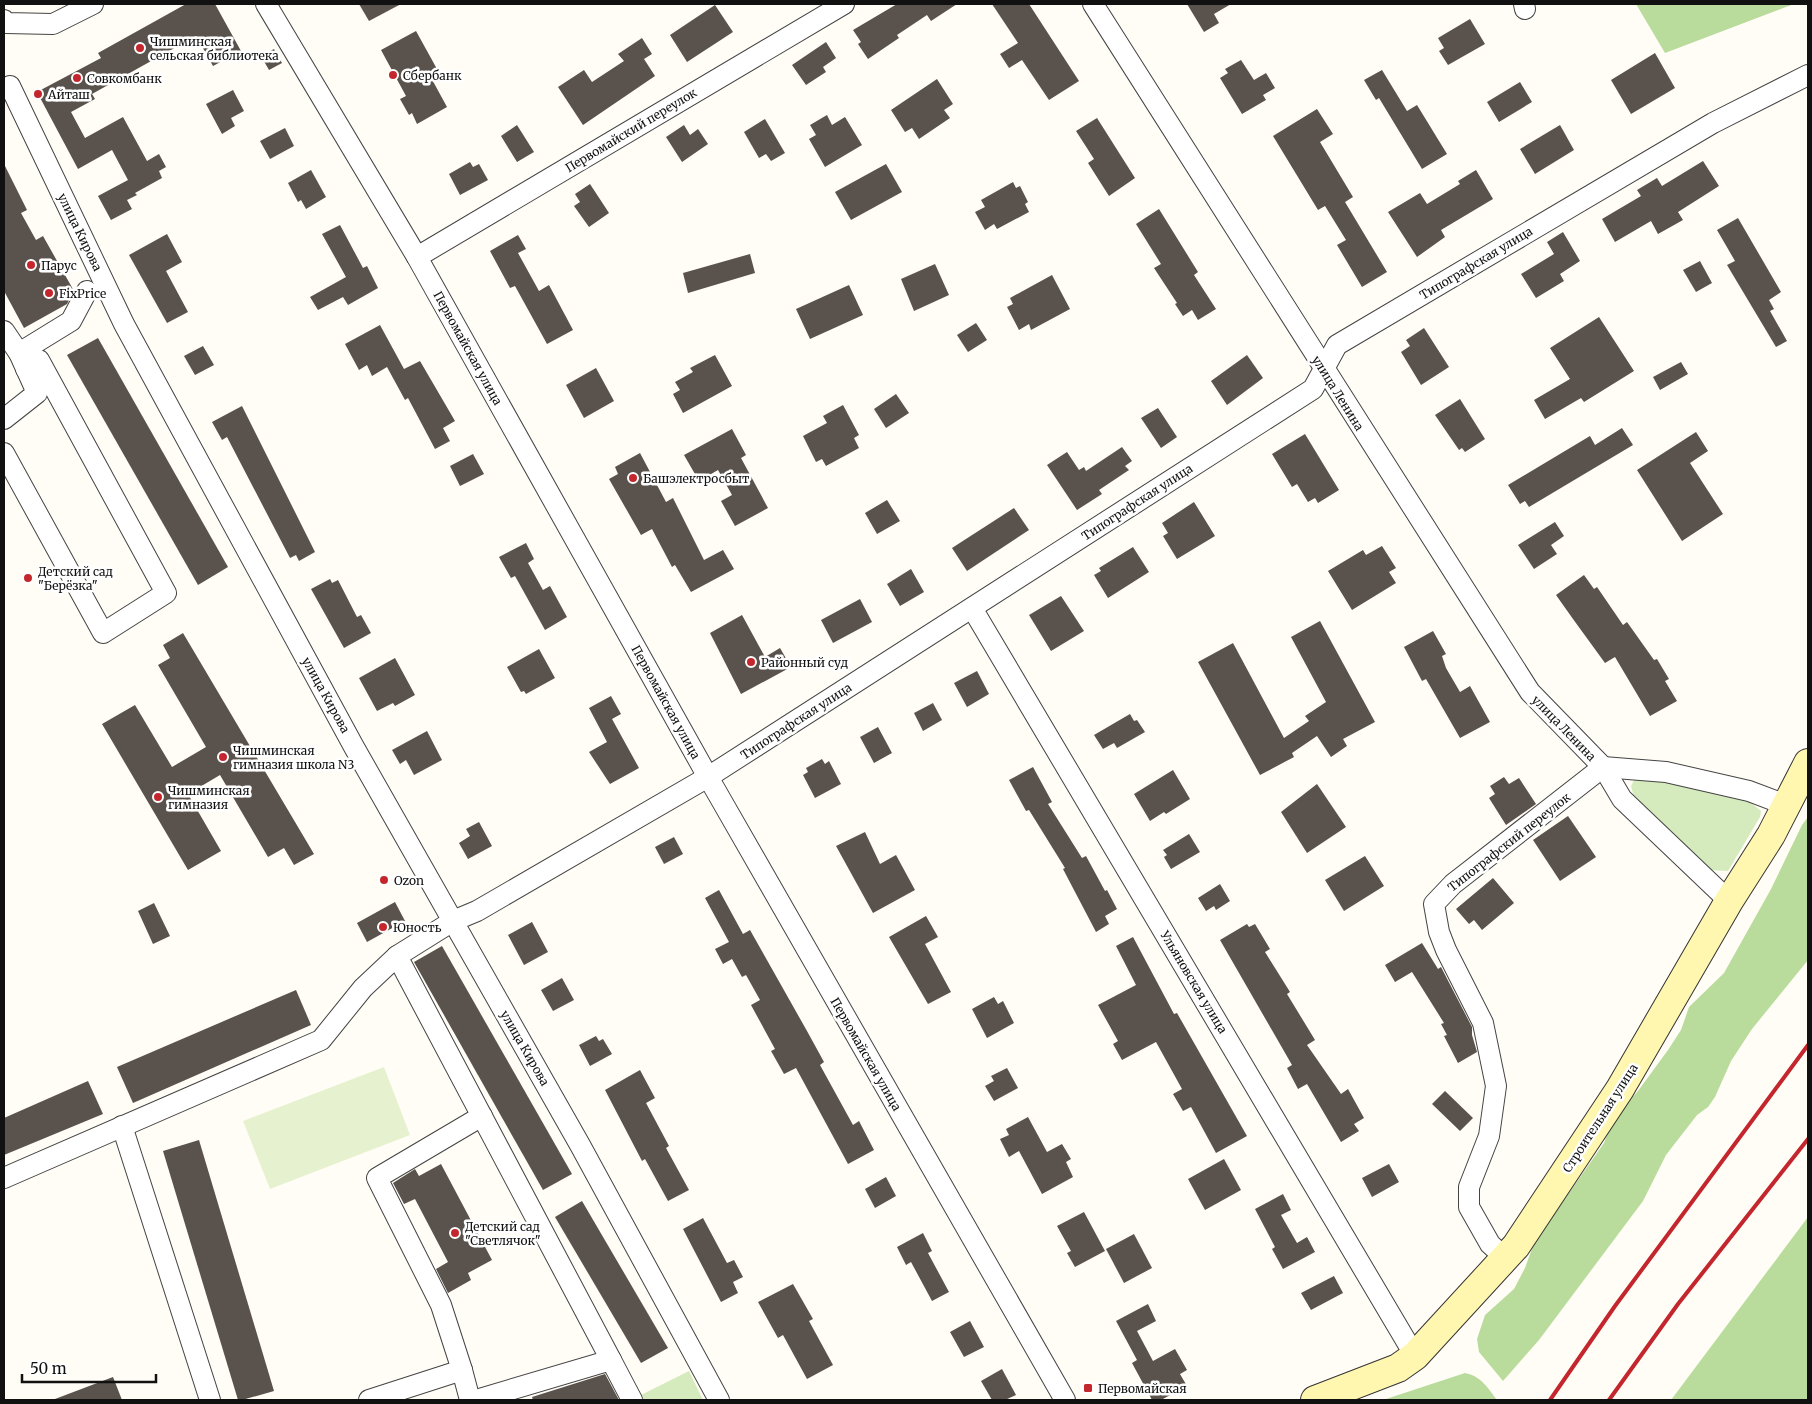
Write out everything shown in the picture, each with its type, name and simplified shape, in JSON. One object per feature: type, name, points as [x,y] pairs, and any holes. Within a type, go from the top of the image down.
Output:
[{"type":"street","points":[[5,21],[52,24],[93,4]]},
{"type":"street","name":"Первомайская улица","points":[[266,4],[417,257],[708,777],[1065,1400]]},
{"type":"street","name":"Первомайский переулок","points":[[417,257],[844,4]]},
{"type":"street","name":"улица Ленина","points":[[1093,4],[1323,369],[1530,692],[1603,767],[1622,799],[1729,901]]},
{"type":"street","name":"Типографская улица","points":[[4,1178],[321,1040],[363,988],[397,956],[453,921],[476,911],[708,777],[1312,389],[1337,346],[1713,123],[1808,75]]},
{"type":"street","name":"улица Кирова","points":[[10,86],[124,324],[354,747],[580,1145],[719,1400]]},
{"type":"street","points":[[22,361],[71,321],[87,291]]},
{"type":"street","points":[[4,331],[22,361],[37,393],[5,418]]},
{"type":"street","points":[[4,454],[102,633],[166,593],[38,360],[22,361]]},
{"type":"street","name":"Ульяновская улица","points":[[972,608],[1415,1356]]},
{"type":"street","name":"Строительная улица","points":[[1315,1400],[1398,1368],[1415,1356],[1516,1246],[1620,1089],[1729,901],[1771,835],[1808,763]]},
{"type":"street","name":"улица Ленина","points":[[1603,767],[1666,772],[1749,791],[1786,804]]},
{"type":"street","name":"Типографский переулок","points":[[1505,1258],[1490,1244],[1469,1207],[1469,1187],[1490,1136],[1496,1086],[1483,1023],[1446,950],[1439,932],[1434,904],[1452,884],[1603,767]]},
{"type":"street","points":[[397,956],[632,1400]]},
{"type":"street","points":[[470,1400],[442,1305],[377,1178],[482,1116]]},
{"type":"street","points":[[122,1126],[210,1400]]},
{"type":"street","points":[[476,1400],[611,1360]]},
{"type":"street","points":[[370,1400],[462,1370]]},
{"type":"green space","points":[[1636,4],[1794,4],[1665,53]]},
{"type":"green space","points":[[1643,778],[1666,780],[1746,799],[1761,811],[1760,817],[1728,871],[1708,870],[1634,797],[1631,786],[1634,780]]},
{"type":"green space","points":[[1808,817],[1808,960],[1752,1029],[1731,1061],[1715,1097],[1708,1107],[1697,1115],[1666,1155],[1643,1201],[1539,1340],[1503,1381],[1479,1352],[1477,1339],[1485,1315],[1514,1289],[1525,1268],[1534,1243],[1604,1143],[1612,1120],[1638,1091],[1668,1050],[1681,1030],[1689,1007],[1724,973],[1771,889],[1802,825]]},
{"type":"green space","points":[[384,1067],[410,1135],[270,1189],[243,1121]]},
{"type":"green space","points":[[1808,1217],[1808,1400],[1671,1400]]},
{"type":"green space","points":[[689,1371],[703,1400],[639,1400],[637,1397]]},
{"type":"green space","points":[[1465,1373],[1480,1380],[1497,1400],[1383,1400]]},
{"type":"building","points":[[186,4],[215,4],[241,51],[213,66],[196,36],[92,94],[95,99],[71,112],[85,138],[123,117],[147,161],[159,154],[166,167],[159,171],[162,178],[135,193],[137,195],[127,200],[132,209],[111,220],[98,196],[128,180],[112,150],[78,169],[37,92],[101,58],[98,53]]},
{"type":"building","points":[[359,4],[401,4],[369,21]]},
{"type":"building","points":[[897,4],[957,4],[931,21],[927,15],[897,35],[899,38],[868,59],[858,44],[861,42],[853,30]]},
{"type":"building","points":[[992,4],[1029,4],[1079,81],[1049,100],[1022,60],[1009,68],[1000,54],[1018,43]]},
{"type":"building","points":[[1187,4],[1231,4],[1214,14],[1219,23],[1204,32]]},
{"type":"building","points":[[715,5],[733,32],[687,62],[670,35]]},
{"type":"building","points":[[1470,19],[1485,44],[1448,65],[1439,51],[1444,48],[1438,38]]},
{"type":"building","points":[[416,31],[437,69],[429,74],[447,107],[417,124],[412,113],[409,115],[400,99],[406,96],[381,50]]},
{"type":"building","points":[[642,38],[652,54],[644,59],[655,76],[583,125],[558,87],[584,70],[592,82],[624,61],[618,54]]},
{"type":"building","points":[[826,42],[836,58],[823,67],[826,72],[806,85],[792,65]]},
{"type":"building","points":[[274,49],[282,63],[269,70],[261,56]]},
{"type":"building","points":[[1655,53],[1675,88],[1631,114],[1611,80]]},
{"type":"building","points":[[1241,60],[1254,80],[1266,73],[1275,88],[1263,95],[1266,100],[1242,114],[1220,78],[1228,73],[1225,69]]},
{"type":"building","points":[[1382,70],[1407,111],[1417,105],[1447,154],[1422,169],[1379,98],[1376,100],[1364,80]]},
{"type":"building","points":[[937,79],[953,104],[944,110],[950,118],[919,139],[912,128],[905,132],[891,110]]},
{"type":"building","points":[[1520,82],[1532,102],[1499,122],[1487,102]]},
{"type":"building","points":[[233,90],[244,111],[231,118],[235,126],[222,134],[206,104]]},
{"type":"building","points":[[1317,109],[1333,134],[1320,142],[1353,197],[1345,202],[1387,272],[1362,287],[1337,245],[1346,240],[1325,206],[1318,210],[1273,136]]},
{"type":"building","points":[[827,115],[832,125],[845,117],[862,145],[825,167],[809,139],[816,135],[810,125]]},
{"type":"building","points":[[1097,118],[1135,178],[1109,196],[1088,163],[1094,159],[1076,131]]},
{"type":"building","points":[[765,119],[785,153],[771,161],[766,154],[759,158],[744,132]]},
{"type":"building","points":[[517,125],[534,152],[517,162],[501,136]]},
{"type":"building","points":[[684,125],[690,135],[698,129],[708,144],[682,162],[666,137]]},
{"type":"building","points":[[1560,125],[1574,150],[1535,174],[1520,149]]},
{"type":"building","points":[[285,128],[294,146],[270,159],[260,141]]},
{"type":"building","points":[[1703,161],[1719,186],[1678,212],[1683,220],[1658,234],[1651,221],[1615,242],[1602,219],[1641,196],[1637,190],[1657,178],[1662,186]]},
{"type":"building","points":[[470,162],[473,167],[479,164],[488,180],[460,195],[449,174]]},
{"type":"building","name":"Парус","points":[[4,164],[27,210],[21,213],[36,240],[43,236],[74,291],[67,304],[24,328],[4,291]]},
{"type":"building","points":[[886,164],[902,192],[851,220],[835,192]]},
{"type":"building","points":[[311,170],[326,197],[306,209],[301,200],[298,202],[288,183]]},
{"type":"building","points":[[1476,170],[1493,199],[1441,230],[1445,237],[1417,257],[1388,212],[1420,193],[1427,204],[1460,184],[1458,181]]},
{"type":"building","points":[[1013,182],[1016,188],[1020,186],[1028,202],[1025,204],[1029,212],[997,229],[994,224],[985,230],[975,212],[985,207],[981,200]]},
{"type":"building","points":[[590,184],[609,213],[589,227],[574,206],[580,202],[575,194]]},
{"type":"building","points":[[1159,209],[1198,272],[1194,275],[1216,309],[1198,320],[1192,310],[1183,316],[1175,304],[1177,303],[1154,268],[1161,264],[1136,224]]},
{"type":"building","points":[[1738,218],[1781,292],[1769,300],[1774,309],[1770,311],[1787,341],[1776,347],[1727,265],[1735,261],[1717,230]]},
{"type":"building","points":[[340,225],[363,268],[367,266],[378,288],[348,305],[343,297],[318,310],[310,297],[346,277],[322,234]]},
{"type":"building","points":[[1563,232],[1580,261],[1560,274],[1564,281],[1536,298],[1521,274],[1554,254],[1547,242]]},
{"type":"building","points":[[167,234],[182,262],[166,271],[188,312],[167,323],[129,255]]},
{"type":"building","points":[[518,235],[526,249],[518,253],[539,291],[549,285],[573,330],[547,344],[515,286],[510,288],[490,251]]},
{"type":"building","points":[[750,254],[755,273],[688,293],[683,273]]},
{"type":"building","points":[[1700,261],[1712,283],[1696,292],[1683,270]]},
{"type":"building","points":[[935,264],[949,295],[914,311],[901,279]]},
{"type":"building","points":[[1052,275],[1070,309],[1031,330],[1029,324],[1019,330],[1007,307],[1013,304],[1010,298]]},
{"type":"building","points":[[849,285],[863,315],[810,339],[796,309]]},
{"type":"building","points":[[1599,317],[1634,371],[1584,402],[1581,398],[1545,419],[1534,400],[1570,379],[1550,348]]},
{"type":"building","points":[[976,323],[987,340],[968,352],[957,335]]},
{"type":"building","points":[[380,325],[404,369],[420,361],[455,421],[443,428],[450,441],[435,449],[408,398],[405,400],[387,367],[372,376],[367,365],[359,370],[345,344]]},
{"type":"building","points":[[1424,328],[1449,367],[1421,385],[1401,352],[1410,346],[1406,340]]},
{"type":"building","points":[[98,338],[228,567],[198,585],[67,355]]},
{"type":"building","points":[[203,346],[214,365],[195,375],[184,356]]},
{"type":"building","points":[[715,355],[732,386],[683,413],[673,394],[680,390],[675,382],[693,372],[690,368]]},
{"type":"building","points":[[1247,355],[1263,378],[1227,405],[1211,381]]},
{"type":"building","points":[[1681,362],[1688,374],[1660,390],[1653,377]]},
{"type":"building","points":[[596,368],[614,401],[584,418],[566,385]]},
{"type":"building","points":[[896,394],[909,413],[886,428],[874,409]]},
{"type":"building","points":[[1460,399],[1485,439],[1465,452],[1462,448],[1459,450],[1435,415]]},
{"type":"building","points":[[843,405],[859,435],[854,438],[859,448],[826,466],[822,459],[816,462],[803,436],[827,423],[823,416]]},
{"type":"building","points":[[242,406],[315,552],[299,561],[296,555],[290,558],[227,437],[222,440],[212,422]]},
{"type":"building","points":[[1158,408],[1177,437],[1161,448],[1141,418]]},
{"type":"building","points":[[1622,428],[1633,445],[1529,507],[1525,501],[1520,504],[1508,485],[1590,436],[1595,445]]},
{"type":"building","points":[[732,429],[746,455],[741,458],[768,508],[735,526],[721,501],[732,495],[718,470],[699,481],[684,455]]},
{"type":"building","points":[[1696,432],[1708,451],[1690,463],[1723,514],[1682,541],[1637,470]]},
{"type":"building","points":[[1305,434],[1339,490],[1318,503],[1315,498],[1308,502],[1297,484],[1292,487],[1272,454]]},
{"type":"building","points":[[1122,447],[1132,461],[1125,466],[1129,470],[1099,490],[1102,494],[1077,510],[1047,465],[1067,452],[1079,470],[1084,467],[1086,471]]},
{"type":"building","points":[[640,453],[666,502],[673,498],[704,560],[723,550],[734,569],[691,592],[675,565],[672,567],[652,529],[641,535],[609,479],[618,474],[615,467]]},
{"type":"building","points":[[473,454],[484,474],[460,486],[450,466]]},
{"type":"building","points":[[887,500],[900,521],[877,534],[865,513]]},
{"type":"building","points":[[1194,502],[1215,536],[1177,559],[1163,536],[1168,533],[1162,523]]},
{"type":"building","points":[[1014,508],[1029,530],[967,571],[952,548]]},
{"type":"building","points":[[1555,522],[1564,536],[1551,545],[1557,554],[1534,569],[1518,545]]},
{"type":"building","points":[[526,543],[534,559],[528,563],[543,590],[550,586],[567,617],[545,630],[515,576],[511,578],[499,557]]},
{"type":"building","points":[[1382,546],[1396,568],[1389,572],[1396,583],[1352,610],[1328,571],[1363,550],[1366,555]]},
{"type":"building","points":[[1133,547],[1149,572],[1108,598],[1094,575],[1101,571],[1099,568]]},
{"type":"building","points":[[911,569],[924,592],[900,606],[887,584]]},
{"type":"building","points":[[1584,575],[1594,589],[1597,587],[1623,625],[1627,622],[1654,660],[1657,659],[1669,679],[1665,681],[1677,701],[1650,716],[1615,657],[1605,663],[1556,595]]},
{"type":"building","points":[[330,579],[332,583],[338,580],[357,617],[361,615],[371,633],[344,648],[311,589]]},
{"type":"building","points":[[1061,596],[1084,631],[1051,651],[1029,615]]},
{"type":"building","points":[[860,599],[872,622],[833,643],[821,620]]},
{"type":"building","points":[[742,615],[765,657],[780,648],[791,667],[741,694],[710,633]]},
{"type":"building","points":[[1320,621],[1375,722],[1343,739],[1347,746],[1331,757],[1317,736],[1292,753],[1294,757],[1260,775],[1198,662],[1233,643],[1284,738],[1309,721],[1305,716],[1326,702],[1291,637]]},
{"type":"building","points":[[1433,631],[1446,654],[1442,656],[1446,668],[1460,692],[1470,686],[1490,722],[1460,738],[1426,679],[1422,681],[1404,647]]},
{"type":"building","name":"Чишминская гимназия школа N3","points":[[183,633],[314,854],[294,865],[284,848],[268,857],[220,775],[188,794],[221,851],[188,870],[102,724],[135,705],[172,767],[206,747],[158,665],[170,658],[163,645]]},
{"type":"building","points":[[539,649],[555,678],[526,694],[524,691],[521,692],[507,667]]},
{"type":"building","points":[[395,658],[415,695],[395,706],[393,703],[377,711],[359,678]]},
{"type":"building","points":[[977,671],[989,694],[967,707],[954,683]]},
{"type":"building","points":[[611,696],[621,714],[612,719],[639,768],[610,784],[589,752],[607,742],[589,708]]},
{"type":"building","points":[[933,703],[942,720],[923,731],[914,713]]},
{"type":"building","points":[[1130,714],[1134,721],[1137,720],[1145,732],[1117,748],[1114,743],[1103,749],[1094,735]]},
{"type":"building","points":[[878,727],[892,753],[874,763],[860,737]]},
{"type":"building","points":[[427,731],[442,760],[414,775],[406,760],[400,764],[392,750]]},
{"type":"building","points":[[822,759],[825,764],[829,761],[841,784],[815,798],[803,775],[808,772],[806,768]]},
{"type":"building","points":[[1033,767],[1052,802],[1048,804],[1082,858],[1086,856],[1117,909],[1105,916],[1109,924],[1096,932],[1063,869],[1065,868],[1029,810],[1026,811],[1009,780]]},
{"type":"building","points":[[1173,770],[1190,799],[1166,814],[1164,812],[1150,821],[1134,794]]},
{"type":"building","points":[[1504,777],[1509,784],[1519,778],[1536,804],[1506,825],[1489,798],[1495,794],[1490,786]]},
{"type":"building","points":[[1317,784],[1346,827],[1307,853],[1281,812]]},
{"type":"building","points":[[1568,816],[1596,857],[1560,881],[1533,840]]},
{"type":"building","points":[[479,822],[492,846],[468,859],[459,843],[470,836],[466,829]]},
{"type":"building","points":[[865,832],[880,864],[896,855],[915,890],[873,913],[836,846]]},
{"type":"building","points":[[1189,834],[1200,852],[1171,869],[1164,857],[1167,855],[1163,850]]},
{"type":"building","points":[[674,837],[683,854],[664,864],[655,847]]},
{"type":"building","points":[[1365,856],[1384,886],[1344,911],[1325,880]]},
{"type":"building","points":[[1493,878],[1514,903],[1482,930],[1474,920],[1469,924],[1456,909]]},
{"type":"building","points":[[1220,884],[1230,901],[1216,910],[1214,906],[1206,911],[1198,898]]},
{"type":"building","points":[[719,890],[743,934],[750,930],[824,1062],[820,1065],[853,1125],[859,1121],[874,1150],[848,1164],[796,1068],[784,1074],[771,1051],[775,1049],[751,1005],[760,1000],[746,975],[742,977],[732,959],[723,964],[715,949],[729,942],[705,898]]},
{"type":"building","points":[[395,902],[405,921],[367,942],[357,923]]},
{"type":"building","points":[[154,903],[170,936],[153,944],[138,911]]},
{"type":"building","points":[[926,916],[938,937],[925,944],[951,992],[928,1004],[889,937]]},
{"type":"building","points":[[532,922],[548,952],[524,965],[508,935]]},
{"type":"building","points":[[1247,924],[1249,927],[1255,924],[1270,949],[1265,952],[1290,992],[1287,994],[1315,1040],[1307,1045],[1341,1094],[1348,1089],[1364,1118],[1354,1124],[1359,1131],[1341,1142],[1307,1084],[1298,1089],[1287,1068],[1292,1065],[1220,940]]},
{"type":"building","points":[[1133,937],[1174,1014],[1177,1013],[1247,1136],[1216,1153],[1191,1107],[1183,1111],[1173,1094],[1182,1089],[1156,1042],[1122,1060],[1113,1044],[1118,1041],[1098,1005],[1136,985],[1116,946]]},
{"type":"building","points":[[1422,943],[1438,969],[1441,967],[1472,1027],[1472,1035],[1477,1052],[1458,1063],[1444,1036],[1447,1035],[1441,1024],[1444,1023],[1412,972],[1395,982],[1385,965]]},
{"type":"building","points":[[442,946],[572,1174],[543,1190],[414,962]]},
{"type":"building","points":[[562,978],[574,1000],[553,1011],[541,990]]},
{"type":"building","points":[[296,990],[311,1025],[133,1103],[117,1067]]},
{"type":"building","points":[[994,997],[998,1004],[1003,1001],[1014,1023],[987,1038],[972,1009]]},
{"type":"building","points":[[596,1036],[599,1041],[603,1039],[612,1054],[590,1066],[579,1045]]},
{"type":"building","points":[[1007,1068],[1018,1088],[994,1101],[985,1086],[994,1081],[991,1076]]},
{"type":"building","points":[[640,1070],[655,1098],[646,1103],[669,1146],[666,1148],[689,1190],[668,1201],[645,1159],[642,1161],[605,1090]]},
{"type":"building","points":[[88,1081],[103,1114],[4,1155],[4,1118]]},
{"type":"building","points":[[1445,1091],[1473,1118],[1460,1131],[1432,1104]]},
{"type":"building","points":[[1028,1117],[1047,1152],[1062,1144],[1071,1159],[1066,1162],[1073,1177],[1042,1194],[1019,1151],[1009,1157],[1000,1139],[1009,1135],[1006,1129]]},
{"type":"building","points":[[199,1140],[274,1391],[242,1400],[238,1400],[163,1151]]},
{"type":"building","points":[[1224,1159],[1241,1190],[1205,1210],[1188,1179]]},
{"type":"building","name":"Детский сад \"Светлячок\"","points":[[441,1164],[492,1260],[468,1273],[471,1280],[448,1293],[436,1269],[448,1262],[415,1199],[404,1204],[393,1183],[415,1169],[419,1176]]},
{"type":"building","points":[[1389,1164],[1399,1182],[1372,1197],[1362,1178]]},
{"type":"building","points":[[886,1177],[896,1196],[875,1208],[865,1189]]},
{"type":"building","points":[[1283,1194],[1291,1210],[1281,1215],[1297,1243],[1307,1237],[1315,1252],[1283,1269],[1272,1249],[1275,1247],[1255,1209]]},
{"type":"building","points":[[582,1201],[668,1348],[641,1363],[555,1217]]},
{"type":"building","points":[[1084,1212],[1105,1251],[1075,1267],[1067,1253],[1071,1251],[1057,1226]]},
{"type":"building","points":[[703,1218],[727,1263],[734,1260],[743,1277],[733,1282],[738,1293],[721,1302],[683,1229]]},
{"type":"building","points":[[923,1233],[932,1251],[928,1253],[949,1292],[932,1301],[911,1262],[906,1265],[897,1247]]},
{"type":"building","points":[[1134,1234],[1152,1268],[1124,1283],[1106,1249]]},
{"type":"building","points":[[1334,1276],[1343,1293],[1311,1310],[1301,1293]]},
{"type":"building","points":[[793,1284],[813,1319],[809,1321],[833,1365],[807,1379],[783,1335],[778,1338],[758,1302]]},
{"type":"building","points":[[1148,1304],[1156,1321],[1137,1331],[1153,1361],[1175,1349],[1187,1370],[1180,1374],[1187,1386],[1161,1400],[1152,1400],[1132,1363],[1137,1360],[1116,1321]]},
{"type":"building","points":[[970,1321],[984,1347],[964,1357],[950,1332]]},
{"type":"building","points":[[1002,1369],[1016,1395],[1005,1400],[992,1400],[981,1381]]},
{"type":"building","points":[[605,1374],[619,1400],[533,1400],[532,1397]]},
{"type":"building","points":[[113,1377],[122,1400],[55,1400],[55,1399]]},
{"type":"railway","points":[[1550,1400],[1615,1306],[1808,1045]]},
{"type":"railway","points":[[1609,1400],[1678,1304],[1808,1139]]},
{"type":"place","name":"Чишминская сельская библиотека","points":[[140,48]]},
{"type":"place","name":"Сбербанк","points":[[393,75]]},
{"type":"place","name":"Совкомбанк","points":[[77,78]]},
{"type":"place","name":"Айташ","points":[[38,94]]},
{"type":"place","name":"Парус","points":[[31,265]]},
{"type":"place","name":"FixPrice","points":[[49,293]]},
{"type":"place","name":"Башэлектросбыт","points":[[633,478]]},
{"type":"place","name":"Детский сад \"Берёзка\"","points":[[28,578]]},
{"type":"place","name":"Районный суд","points":[[751,662]]},
{"type":"place","name":"Чишминская гимназия школа N3","points":[[223,757]]},
{"type":"place","name":"Чишминская гимназия","points":[[158,797]]},
{"type":"place","name":"Ozon","points":[[384,880]]},
{"type":"place","name":"Юность","points":[[383,927]]},
{"type":"place","name":"Детский сад \"Светлячок\"","points":[[455,1233]]},
{"type":"place","name":"Первомайская","points":[[1088,1388]]}]
